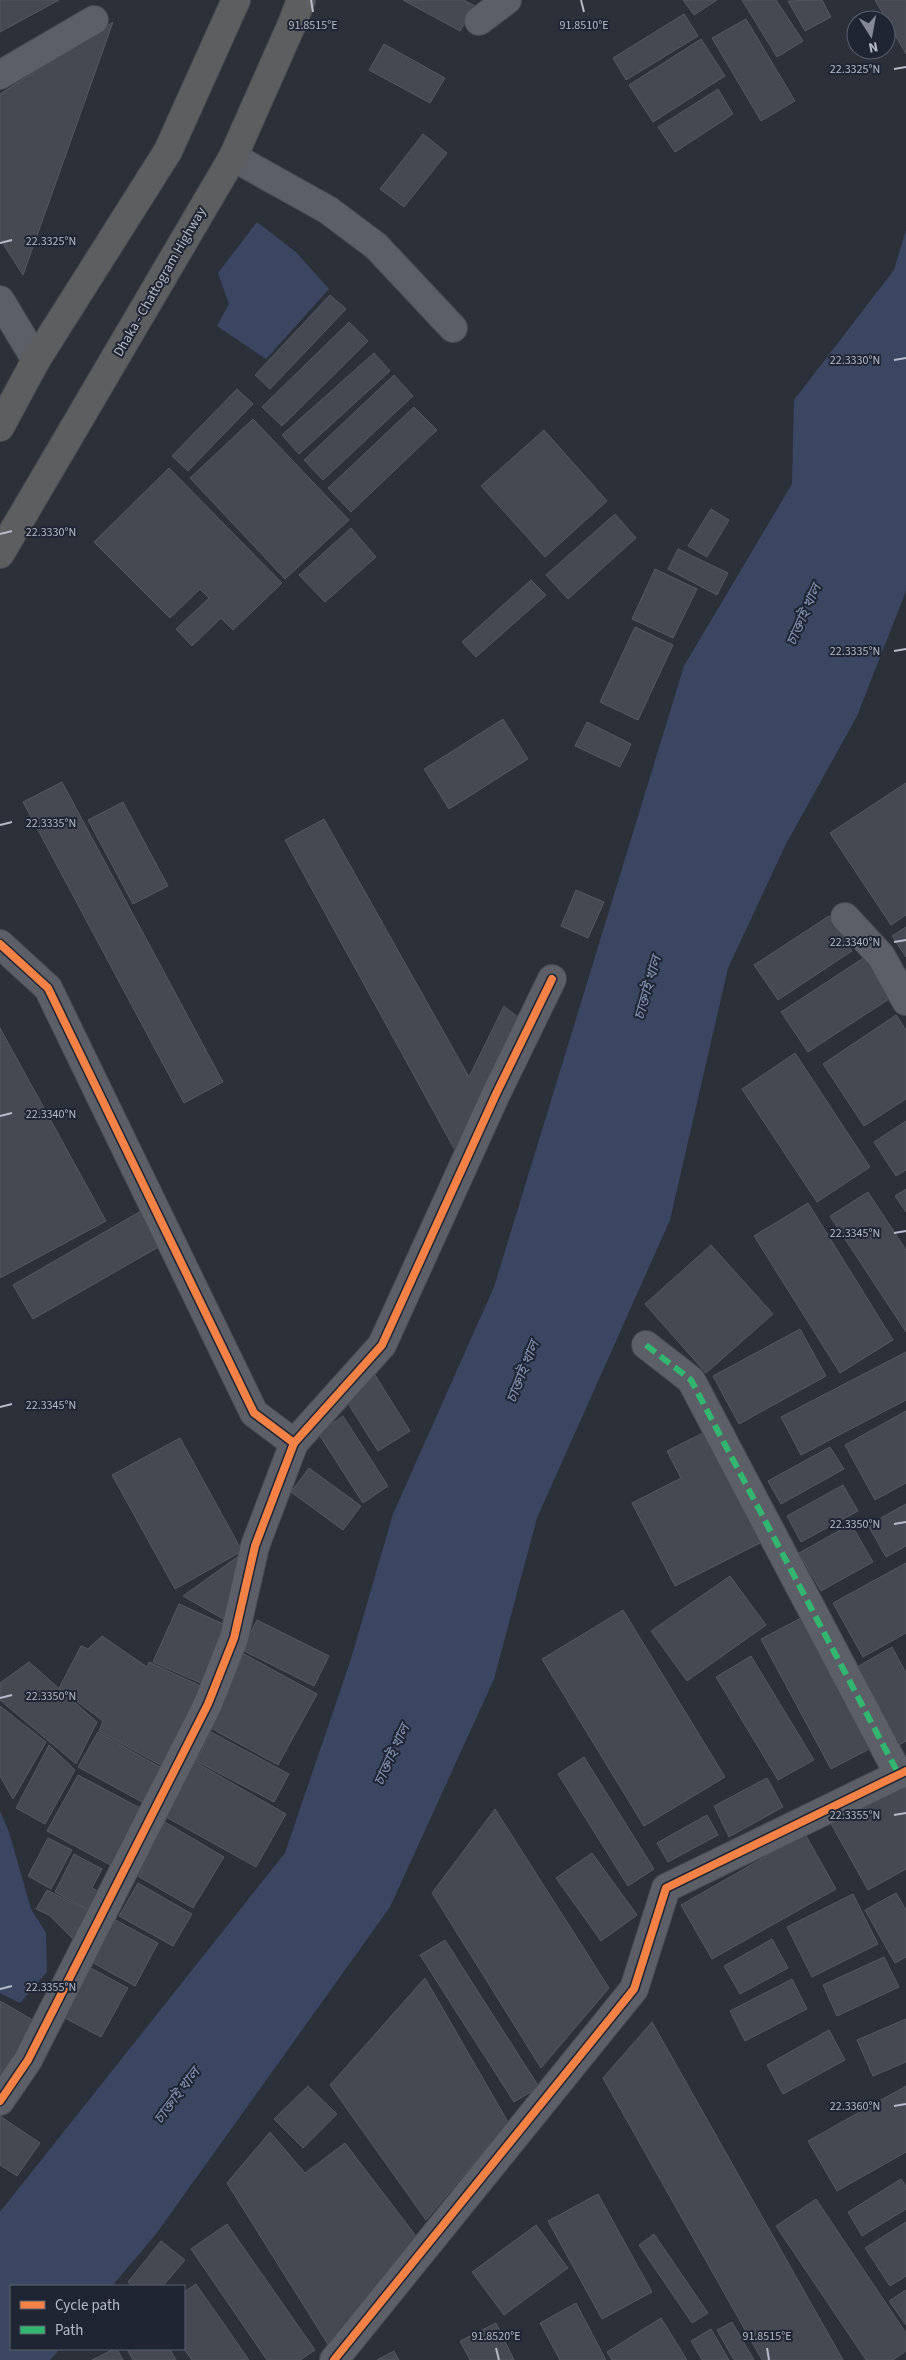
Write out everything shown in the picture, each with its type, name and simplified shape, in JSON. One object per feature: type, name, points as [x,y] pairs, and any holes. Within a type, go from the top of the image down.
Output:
[{"type":"highway","points":[[0,426],[36,360],[168,152],[236,0]]},
{"type":"highway","name":"Dhaka - Chattogram Highway","points":[[0,554],[233,157],[301,0]]},
{"type":"street","points":[[479,20],[507,0]]},
{"type":"street","points":[[0,75],[94,20]]},
{"type":"street","points":[[233,157],[328,210],[376,246],[453,328]]},
{"type":"street","points":[[0,300],[36,360]]},
{"type":"street","points":[[845,917],[881,956],[906,1000]]},
{"type":"street","points":[[0,944],[48,988],[254,1413],[294,1443]]},
{"type":"street","points":[[0,2101],[33,2051],[208,1704],[234,1638],[255,1546],[294,1443],[382,1345],[496,1094],[552,980]]},
{"type":"street","points":[[334,2360],[634,1989],[666,1888],[902,1773],[691,1380],[646,1345]]},
{"type":"water","points":[[257,222],[297,253],[329,289],[266,359],[217,326],[229,304],[218,273]]},
{"type":"water","name":"চাক্তাই খাল","points":[[906,230],[906,591],[857,716],[786,844],[728,968],[670,1220],[537,1518],[494,1679],[390,1907],[156,2234],[113,2285],[10,2285],[10,2350],[59,2350],[50,2360],[0,2360],[0,2212],[285,1853],[351,1659],[393,1514],[494,1287],[684,666],[792,484],[794,400],[894,270]]},
{"type":"water","points":[[0,1811],[9,1832],[31,1909],[46,1933],[47,1972],[20,2003],[0,1993]]},
{"type":"building","points":[[0,0],[59,0],[0,32]]},
{"type":"building","points":[[403,0],[464,0],[475,6],[460,31]]},
{"type":"building","points":[[683,0],[717,0],[694,15]]},
{"type":"building","points":[[742,0],[776,0],[803,41],[777,57]]},
{"type":"building","points":[[822,0],[831,17],[805,31],[788,1]]},
{"type":"building","points":[[875,0],[906,0],[906,54],[896,37],[896,10],[881,10]]},
{"type":"building","points":[[684,14],[698,36],[626,80],[613,58]]},
{"type":"building","points":[[746,19],[795,101],[761,121],[712,38]]},
{"type":"building","points":[[113,22],[23,275],[0,239],[0,94]]},
{"type":"building","points":[[701,39],[725,76],[653,122],[629,85]]},
{"type":"building","points":[[384,44],[445,78],[430,103],[369,70]]},
{"type":"building","points":[[718,89],[733,114],[675,152],[658,127]]},
{"type":"building","points":[[423,134],[447,153],[404,207],[380,189]]},
{"type":"building","points":[[330,295],[346,309],[270,389],[255,375]]},
{"type":"building","points":[[349,322],[368,341],[282,426],[262,407]]},
{"type":"building","points":[[374,353],[390,371],[299,454],[282,435]]},
{"type":"building","points":[[394,375],[413,396],[323,480],[304,460]]},
{"type":"building","points":[[237,389],[253,404],[188,471],[172,456]]},
{"type":"building","points":[[414,407],[437,430],[351,512],[328,488]]},
{"type":"building","points":[[253,419],[349,520],[285,579],[190,478]]},
{"type":"building","points":[[544,430],[607,501],[545,557],[481,486]]},
{"type":"building","points":[[169,468],[282,583],[233,630],[221,618],[192,646],[176,629],[209,598],[200,589],[170,618],[94,542]]},
{"type":"building","points":[[711,509],[729,520],[707,557],[688,546]]},
{"type":"building","points":[[615,514],[636,538],[568,599],[546,575]]},
{"type":"building","points":[[351,528],[376,557],[325,602],[299,575]]},
{"type":"building","points":[[678,549],[728,573],[717,595],[668,569]]},
{"type":"building","points":[[655,569],[697,589],[673,638],[632,619]]},
{"type":"building","points":[[531,580],[546,595],[476,657],[462,642]]},
{"type":"building","points":[[635,627],[673,645],[638,720],[600,702]]},
{"type":"building","points":[[503,719],[528,759],[449,809],[424,769]]},
{"type":"building","points":[[587,722],[631,744],[620,767],[575,746]]},
{"type":"building","points":[[62,782],[223,1082],[184,1103],[23,802]]},
{"type":"building","points":[[906,783],[906,915],[891,925],[830,833]]},
{"type":"building","points":[[123,802],[168,886],[133,904],[88,820]]},
{"type":"building","points":[[324,819],[469,1077],[504,1006],[519,1018],[457,1154],[285,840]]},
{"type":"building","points":[[576,890],[604,902],[588,938],[561,926]]},
{"type":"building","points":[[829,916],[852,951],[778,1000],[754,965]]},
{"type":"building","points":[[906,927],[906,957],[892,936]]},
{"type":"building","points":[[865,957],[892,997],[808,1052],[781,1012]]},
{"type":"building","points":[[896,1015],[906,1030],[906,1099],[864,1126],[823,1064]]},
{"type":"building","points":[[0,1028],[106,1221],[0,1278]]},
{"type":"building","points":[[795,1053],[870,1167],[817,1202],[742,1089]]},
{"type":"building","points":[[906,1121],[906,1170],[896,1176],[874,1142]]},
{"type":"building","points":[[906,1189],[906,1212],[895,1196]]},
{"type":"building","points":[[868,1192],[906,1250],[906,1332],[830,1216]]},
{"type":"building","points":[[808,1203],[893,1340],[840,1373],[754,1236]]},
{"type":"building","points":[[141,1211],[162,1245],[33,1319],[13,1285]]},
{"type":"building","points":[[711,1245],[773,1314],[706,1373],[645,1304]]},
{"type":"building","points":[[800,1329],[826,1376],[739,1424],[713,1376]]},
{"type":"building","points":[[906,1352],[906,1400],[801,1455],[781,1417]]},
{"type":"building","points":[[375,1375],[410,1431],[378,1451],[342,1394]]},
{"type":"building","points":[[906,1411],[906,1483],[875,1500],[845,1445]]},
{"type":"building","points":[[343,1416],[388,1486],[363,1503],[318,1433]]},
{"type":"building","points":[[705,1432],[762,1542],[675,1586],[632,1503],[681,1478],[667,1451]]},
{"type":"building","points":[[180,1438],[242,1551],[175,1589],[112,1475]]},
{"type":"building","points":[[830,1447],[844,1469],[781,1504],[768,1481]]},
{"type":"building","points":[[309,1468],[361,1506],[343,1530],[291,1492]]},
{"type":"building","points":[[843,1485],[858,1511],[801,1542],[787,1516]]},
{"type":"building","points":[[906,1504],[906,1546],[886,1557],[868,1525]]},
{"type":"building","points":[[851,1524],[873,1562],[821,1591],[799,1553]]},
{"type":"building","points":[[240,1555],[232,1624],[183,1596]]},
{"type":"building","points":[[906,1563],[906,1633],[863,1657],[833,1603]]},
{"type":"building","points":[[730,1576],[766,1625],[687,1681],[651,1631]]},
{"type":"building","points":[[179,1604],[230,1627],[203,1684],[153,1662]]},
{"type":"building","points":[[623,1610],[725,1777],[644,1826],[542,1659]]},
{"type":"building","points":[[803,1617],[873,1747],[831,1769],[761,1639]]},
{"type":"building","points":[[257,1620],[329,1656],[314,1686],[242,1650]]},
{"type":"building","points":[[102,1636],[147,1667],[149,1662],[207,1689],[164,1767],[99,1731],[103,1721],[59,1688],[81,1646],[88,1649]]},
{"type":"building","points":[[892,1647],[906,1673],[906,1741],[893,1748],[850,1671]]},
{"type":"building","points":[[244,1654],[317,1694],[278,1765],[205,1725]]},
{"type":"building","points":[[751,1656],[814,1760],[778,1780],[716,1677]]},
{"type":"building","points":[[29,1662],[97,1722],[76,1764],[0,1700],[0,1683]]},
{"type":"building","points":[[0,1706],[46,1742],[13,1799],[0,1776]]},
{"type":"building","points":[[98,1732],[163,1769],[144,1803],[78,1767]]},
{"type":"building","points":[[211,1732],[289,1774],[274,1802],[196,1761]]},
{"type":"building","points":[[49,1745],[75,1770],[45,1824],[16,1808]]},
{"type":"building","points":[[584,1757],[654,1869],[628,1886],[558,1774]]},
{"type":"building","points":[[188,1758],[286,1814],[256,1867],[157,1812]]},
{"type":"building","points":[[78,1775],[142,1809],[112,1866],[47,1831]]},
{"type":"building","points":[[767,1778],[783,1807],[729,1837],[714,1806]]},
{"type":"building","points":[[906,1780],[906,1869],[868,1890],[830,1822]]},
{"type":"building","points":[[495,1809],[609,1988],[541,2068],[432,1893]]},
{"type":"building","points":[[707,1815],[718,1835],[668,1862],[657,1843]]},
{"type":"building","points":[[165,1822],[224,1857],[193,1908],[134,1874]]},
{"type":"building","points":[[805,1834],[836,1889],[712,1959],[681,1905]]},
{"type":"building","points":[[48,1838],[72,1850],[51,1889],[28,1876]]},
{"type":"building","points":[[592,1853],[637,1915],[601,1941],[556,1878]]},
{"type":"building","points":[[74,1854],[102,1869],[92,1888],[103,1894],[93,1912],[55,1892]]},
{"type":"building","points":[[138,1883],[192,1914],[173,1946],[119,1916]]},
{"type":"building","points":[[47,1890],[97,1915],[81,1947],[49,1915],[36,1909]]},
{"type":"building","points":[[896,1893],[906,1910],[906,1957],[895,1963],[865,1910]]},
{"type":"building","points":[[853,1894],[878,1944],[812,1977],[787,1927]]},
{"type":"building","points":[[110,1917],[158,1943],[135,1986],[86,1959]]},
{"type":"building","points":[[772,1939],[788,1968],[740,1994],[724,1966]]},
{"type":"building","points":[[445,1940],[539,2087],[514,2102],[420,1955]]},
{"type":"building","points":[[884,1957],[899,1987],[837,2016],[823,1985]]},
{"type":"building","points":[[87,1966],[128,1988],[101,2037],[61,2016]]},
{"type":"building","points":[[425,1978],[508,2122],[426,2220],[330,2085]]},
{"type":"building","points":[[792,1979],[807,2009],[745,2041],[730,2011]]},
{"type":"building","points":[[0,2001],[38,2023],[0,2088]]},
{"type":"building","points":[[906,2019],[906,2062],[873,2076],[857,2040]]},
{"type":"building","points":[[652,2022],[843,2360],[762,2360],[603,2078]]},
{"type":"building","points":[[829,2030],[845,2060],[783,2094],[767,2065]]},
{"type":"building","points":[[308,2086],[337,2114],[303,2148],[274,2119]]},
{"type":"building","points":[[906,2086],[906,2152],[837,2191],[808,2141]]},
{"type":"building","points":[[0,2116],[40,2143],[17,2176],[0,2165]]},
{"type":"building","points":[[270,2132],[305,2173],[345,2143],[419,2240],[329,2346],[227,2183]]},
{"type":"building","points":[[901,2179],[906,2186],[906,2209],[862,2236],[848,2212]]},
{"type":"building","points":[[598,2194],[652,2292],[602,2319],[548,2221]]},
{"type":"building","points":[[816,2199],[906,2333],[906,2351],[893,2360],[866,2360],[776,2226]]},
{"type":"building","points":[[906,2222],[906,2276],[890,2286],[865,2248]]},
{"type":"building","points":[[227,2224],[315,2350],[300,2360],[267,2360],[191,2249]]},
{"type":"building","points":[[536,2225],[568,2268],[504,2315],[472,2272]]},
{"type":"building","points":[[654,2234],[708,2313],[692,2323],[639,2245]]},
{"type":"building","points":[[161,2241],[185,2260],[164,2285],[132,2285],[128,2282]]},
{"type":"building","points":[[196,2284],[249,2360],[192,2360],[185,2350],[185,2291]]},
{"type":"building","points":[[906,2290],[906,2325],[889,2301]]},
{"type":"building","points":[[576,2303],[606,2360],[560,2360],[540,2323]]},
{"type":"building","points":[[661,2318],[687,2360],[612,2360],[607,2352]]},
{"type":"building","points":[[732,2322],[754,2360],[734,2360],[717,2330]]},
{"type":"building","points":[[496,2323],[514,2360],[470,2360],[460,2341]]},
{"type":"building","points":[[711,2329],[729,2360],[702,2360],[691,2341]]},
{"type":"building","points":[[112,2350],[118,2350],[123,2360],[92,2360]]},
{"type":"building","points":[[128,2350],[171,2350],[176,2360],[133,2360]]},
{"type":"building","points":[[394,2351],[399,2360],[377,2360]]},
{"type":"marked path","points":[[646,1345],[691,1380],[899,1775]]},
{"type":"cycle path","points":[[0,944],[48,988],[254,1413],[294,1443]]},
{"type":"cycle path","points":[[0,2101],[28,2060],[208,1704],[234,1638],[255,1546],[294,1443],[382,1345],[496,1094],[552,979]]},
{"type":"cycle path","points":[[334,2360],[634,1989],[666,1888],[906,1771]]}]
